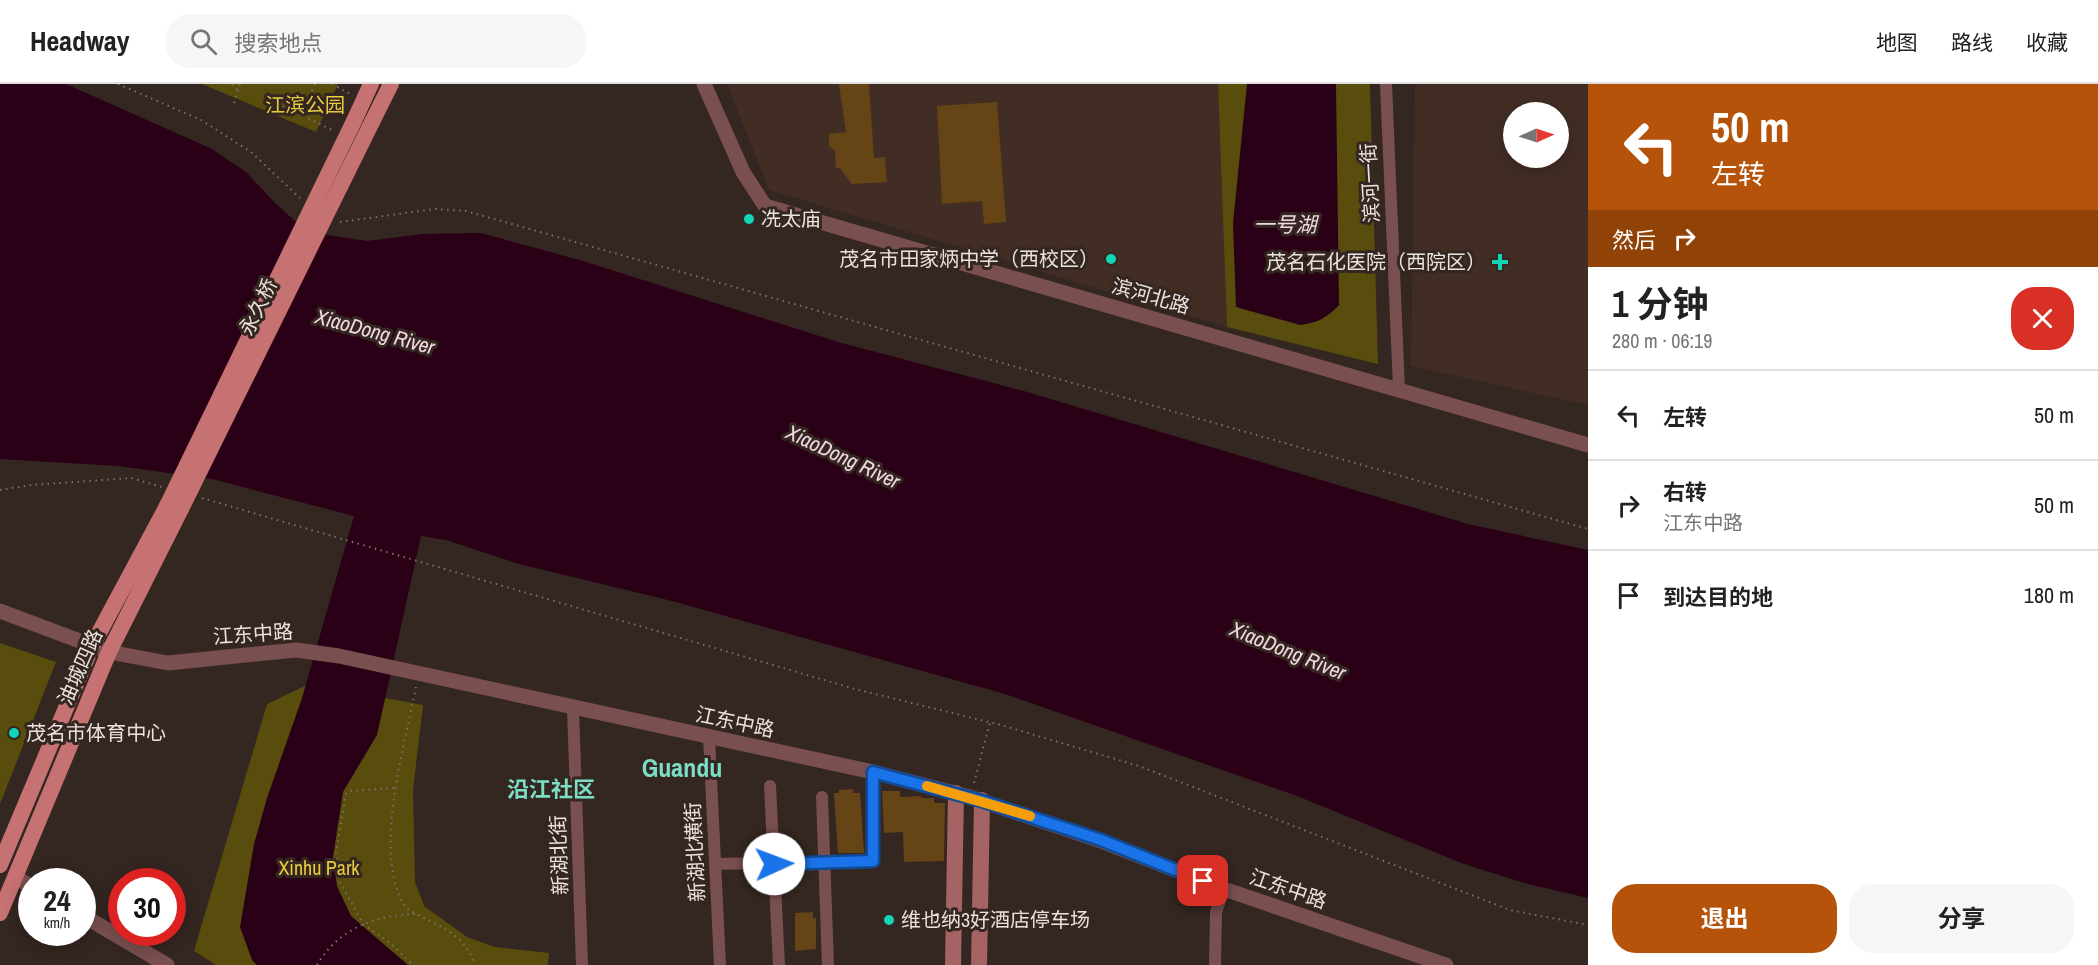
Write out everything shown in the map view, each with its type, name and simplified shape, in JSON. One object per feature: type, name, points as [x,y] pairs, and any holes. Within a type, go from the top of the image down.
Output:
[{"type":"main road","points":[[363,101],[371,84]]},
{"type":"main road","name":"永久桥","points":[[174,508],[391,84]]},
{"type":"main road","name":"永久桥","points":[[174,508],[363,101]]},
{"type":"main road","name":"油城四路","points":[[0,865],[92,646],[174,508]]},
{"type":"main road","name":"油城四路","points":[[0,913],[109,651],[174,508]]},
{"type":"main road","points":[[953,965],[955,888],[969,797]]},
{"type":"main road","points":[[969,797],[980,888],[979,965]]},
{"type":"main road","points":[[955,888],[980,888]]},
{"type":"street","name":"滨河北路","points":[[704,84],[743,172],[765,206],[1588,445]]},
{"type":"street","name":"滨河一街","points":[[1386,84],[1399,389]]},
{"type":"street","name":"江东中路","points":[[0,611],[92,646],[168,663],[296,650],[419,674],[873,772],[969,797],[1101,840],[1224,889],[1446,965]]},
{"type":"street","name":"新湖北街","points":[[573,709],[582,965]]},
{"type":"street","name":"新湖北横街","points":[[709,737],[720,965]]},
{"type":"street","points":[[715,864],[873,861],[873,772]]},
{"type":"street","points":[[770,786],[779,965]]},
{"type":"street","points":[[822,797],[828,965]]},
{"type":"street","points":[[1215,965],[1216,912],[1224,889]]},
{"type":"street","points":[[96,923],[167,965]]},
{"type":"path","points":[[118,84],[201,120],[251,152],[307,204]]},
{"type":"path","points":[[232,84],[238,90]]},
{"type":"path","points":[[234,103],[240,84]]},
{"type":"path","points":[[315,84],[301,115],[346,137]]},
{"type":"path","points":[[332,84],[363,101]]},
{"type":"path","points":[[331,218],[339,222],[435,209],[466,211],[1588,529]]},
{"type":"path","points":[[0,490],[31,485],[130,478],[164,488]]},
{"type":"path","points":[[197,496],[855,689],[990,722],[1139,766],[1510,910],[1588,925]]},
{"type":"path","points":[[419,674],[395,788],[391,821],[392,856],[402,903],[415,914],[445,928],[459,939],[467,948],[474,965]]},
{"type":"path","points":[[969,797],[990,722]]},
{"type":"path","points":[[395,788],[351,791],[343,798],[336,870],[361,924],[413,965]]},
{"type":"path","points":[[317,965],[335,943],[361,924],[384,916],[415,914]]},
{"type":"shaded area","name":"茂名市田家炳中学（西校区）","points":[[727,84],[1218,84],[1227,327],[769,190]]},
{"type":"shaded area","name":"茂名石化医院（西院区）","points":[[1415,84],[1588,84],[1588,405],[1411,366]]},
{"type":"green space","name":"江滨公园","points":[[202,84],[338,84],[316,132]]},
{"type":"green space","points":[[1218,84],[1370,84],[1378,364],[1227,327]]},
{"type":"green space","name":"茂名市体育中心","points":[[0,643],[56,662],[0,804]]},
{"type":"green space","name":"Xinhu Park","points":[[309,684],[423,705],[413,790],[415,882],[424,906],[467,937],[495,947],[549,953],[548,965],[216,965],[194,951],[267,704]]},
{"type":"water","name":"XiaoDong River","points":[[0,84],[66,84],[212,149],[246,172],[307,232],[367,241],[423,234],[481,233],[583,261],[838,342],[1024,391],[1468,524],[1588,550],[1588,898],[1528,884],[1464,864],[1297,796],[1005,694],[672,601],[519,564],[446,540],[421,536],[377,735],[343,792],[333,857],[337,886],[351,916],[408,965],[257,965],[252,960],[240,927],[254,844],[267,798],[302,698],[354,516],[212,479],[118,466],[0,459]]},
{"type":"water","name":"一号湖","points":[[1247,84],[1336,84],[1339,305],[1326,317],[1312,323],[1300,325],[1236,307],[1233,223]]},
{"type":"building","points":[[839,84],[869,84],[874,158],[885,157],[887,182],[852,184],[840,168],[836,168],[835,151],[829,146],[829,134],[846,132]]},
{"type":"building","points":[[997,102],[1006,222],[984,224],[982,201],[942,204],[937,106]]},
{"type":"building","points":[[853,789],[853,793],[860,793],[864,853],[838,853],[834,793],[839,793],[839,790]]},
{"type":"building","points":[[882,791],[900,791],[900,797],[921,796],[921,798],[934,798],[934,803],[945,803],[944,861],[904,862],[903,832],[884,833]]},
{"type":"building","points":[[813,912],[813,918],[816,918],[816,949],[795,951],[795,913]]},
{"type":"slow traffic","points":[[927,786],[1030,816]]},
{"type":"place","name":"冼太庙","points":[[749,219]]},
{"type":"place","name":"茂名市田家炳中学（西校区）","points":[[1111,259]]},
{"type":"place","name":"茂名石化医院（西院区）","points":[[1500,262]]},
{"type":"place","name":"茂名市体育中心","points":[[14,733]]},
{"type":"place","name":"维也纳3好酒店停车场","points":[[889,920]]},
{"type":"district","name":"Guandu","points":[[682,768]]},
{"type":"district","name":"沿江社区","points":[[551,789]]},
{"type":"route","points":[[774,864],[873,861],[873,772],[970,797],[1101,840],[1203,881]]}]
